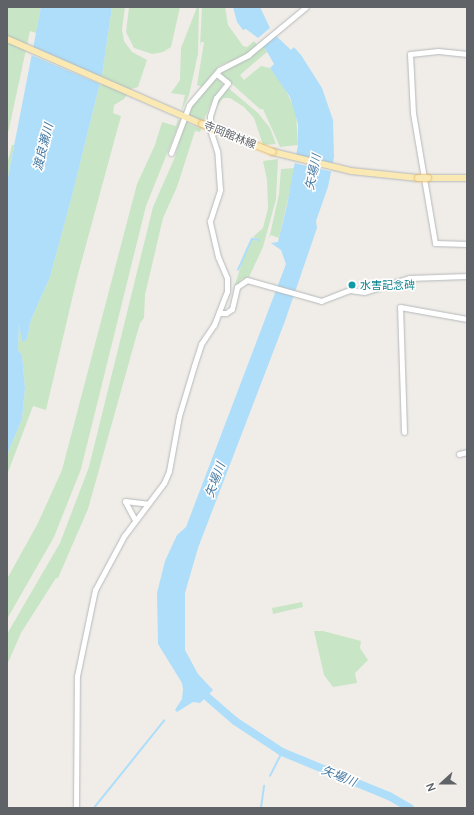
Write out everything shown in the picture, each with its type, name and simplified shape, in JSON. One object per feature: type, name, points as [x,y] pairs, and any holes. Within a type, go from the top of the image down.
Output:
[{"type":"main road","name":"寺岡館林線","points":[[7,39],[202,124],[286,156],[351,171],[418,178],[467,178]]},
{"type":"street","points":[[171,153],[183,116],[193,100],[222,67],[242,59],[275,34],[306,7]]},
{"type":"street","points":[[467,54],[438,51],[410,54],[413,113],[435,243],[467,244]]},
{"type":"street","points":[[76,808],[77,684],[80,656],[99,581],[135,520],[148,504],[169,471],[179,416],[194,366],[201,344],[219,313],[227,282],[218,256],[210,221],[220,190],[217,151],[210,129],[210,116],[216,98],[228,83],[217,74]]},
{"type":"street","points":[[219,313],[226,313],[232,309],[240,284],[247,280],[254,280],[318,301],[350,290],[364,292],[409,278],[467,276]]},
{"type":"street","points":[[404,432],[400,307],[467,319]]},
{"type":"street","points":[[459,454],[467,452]]},
{"type":"street","points":[[135,520],[125,502],[148,504]]},
{"type":"green space","points":[[7,7],[41,7],[36,33],[30,31],[7,138]]},
{"type":"green space","points":[[112,7],[125,7],[122,30],[124,41],[132,52],[147,60],[138,87],[131,89],[124,99],[114,105],[113,113],[121,116],[77,278],[46,410],[33,406],[7,475],[7,455],[22,419],[25,388],[22,355],[18,350],[19,320],[22,341],[27,339],[31,320],[50,277],[72,196],[102,75]]},
{"type":"green space","points":[[129,7],[180,7],[171,47],[163,52],[152,54],[134,48],[126,32]]},
{"type":"green space","points":[[197,7],[199,7],[198,54],[189,95],[181,112],[185,95],[171,93],[180,80],[181,48]]},
{"type":"green space","points":[[202,7],[225,7],[228,25],[243,46],[247,47],[254,41],[258,46],[245,55],[219,66],[202,87],[197,85],[204,42],[201,42],[200,46]]},
{"type":"green space","points":[[264,45],[267,52],[240,75],[244,80],[261,66],[270,68],[281,80],[296,112],[298,145],[280,147],[263,109],[260,109],[222,75],[222,70],[248,58]]},
{"type":"green space","points":[[219,79],[223,85],[212,101],[203,122],[189,116],[191,107],[214,80]]},
{"type":"green space","points":[[227,87],[258,113],[270,128],[276,144],[263,145],[254,118],[244,107],[230,98],[223,98],[217,106],[212,125],[219,96]]},
{"type":"green space","points":[[178,119],[180,121],[146,206],[81,469],[54,537],[7,619],[7,579],[38,523],[62,470],[137,184],[155,145],[162,122],[176,126]]},
{"type":"green space","points":[[185,122],[201,129],[200,132],[195,131],[177,187],[163,218],[145,295],[144,318],[140,323],[88,509],[58,578],[56,578],[21,633],[7,665],[7,634],[60,543],[89,467],[153,207],[175,157]]},
{"type":"green space","points":[[12,145],[14,145],[7,182],[7,164]]},
{"type":"green space","points":[[278,159],[276,199],[263,247],[249,277],[242,279],[234,288],[246,249],[252,240],[260,241],[253,237],[263,228],[268,208],[267,180],[263,161]]},
{"type":"green space","points":[[295,168],[279,238],[271,235],[269,239],[279,194],[281,169]]},
{"type":"green space","points":[[302,602],[303,607],[273,614],[272,608]]},
{"type":"green space","points":[[314,631],[323,631],[361,641],[360,648],[368,660],[355,673],[357,683],[333,687],[324,675]]},
{"type":"water","name":"渡良瀬川","points":[[41,7],[112,7],[102,75],[72,196],[50,277],[31,320],[27,339],[22,342],[19,323],[18,350],[22,355],[25,388],[22,419],[7,455],[7,182]]},
{"type":"water","points":[[233,7],[260,7],[270,28],[258,38],[246,29],[243,30],[237,22]]},
{"type":"water","points":[[273,33],[291,50],[294,47],[301,55],[322,88],[333,120],[334,157],[328,187],[316,221],[317,228],[285,321],[198,548],[185,593],[185,650],[198,674],[213,690],[200,703],[193,702],[177,712],[175,710],[182,699],[182,683],[158,644],[157,593],[165,561],[177,535],[186,527],[286,264],[281,250],[271,243],[278,242],[287,205],[298,145],[298,124],[290,97],[270,68],[274,64],[262,43]]},
{"type":"pier","points":[[34,32],[33,47],[103,78],[102,85],[31,55],[12,144]]},
{"type":"pier","points":[[295,156],[334,166],[333,172],[294,163]]},
{"type":"waterway","points":[[238,270],[252,239],[259,240]]},
{"type":"waterway","name":"矢場川","points":[[198,689],[235,721],[282,752],[389,796],[410,808]]},
{"type":"waterway","points":[[94,808],[164,721]]},
{"type":"waterway","points":[[270,776],[282,752]]},
{"type":"waterway","points":[[261,808],[264,786]]},
{"type":"place","name":"水害記念碑","points":[[352,285]]}]
